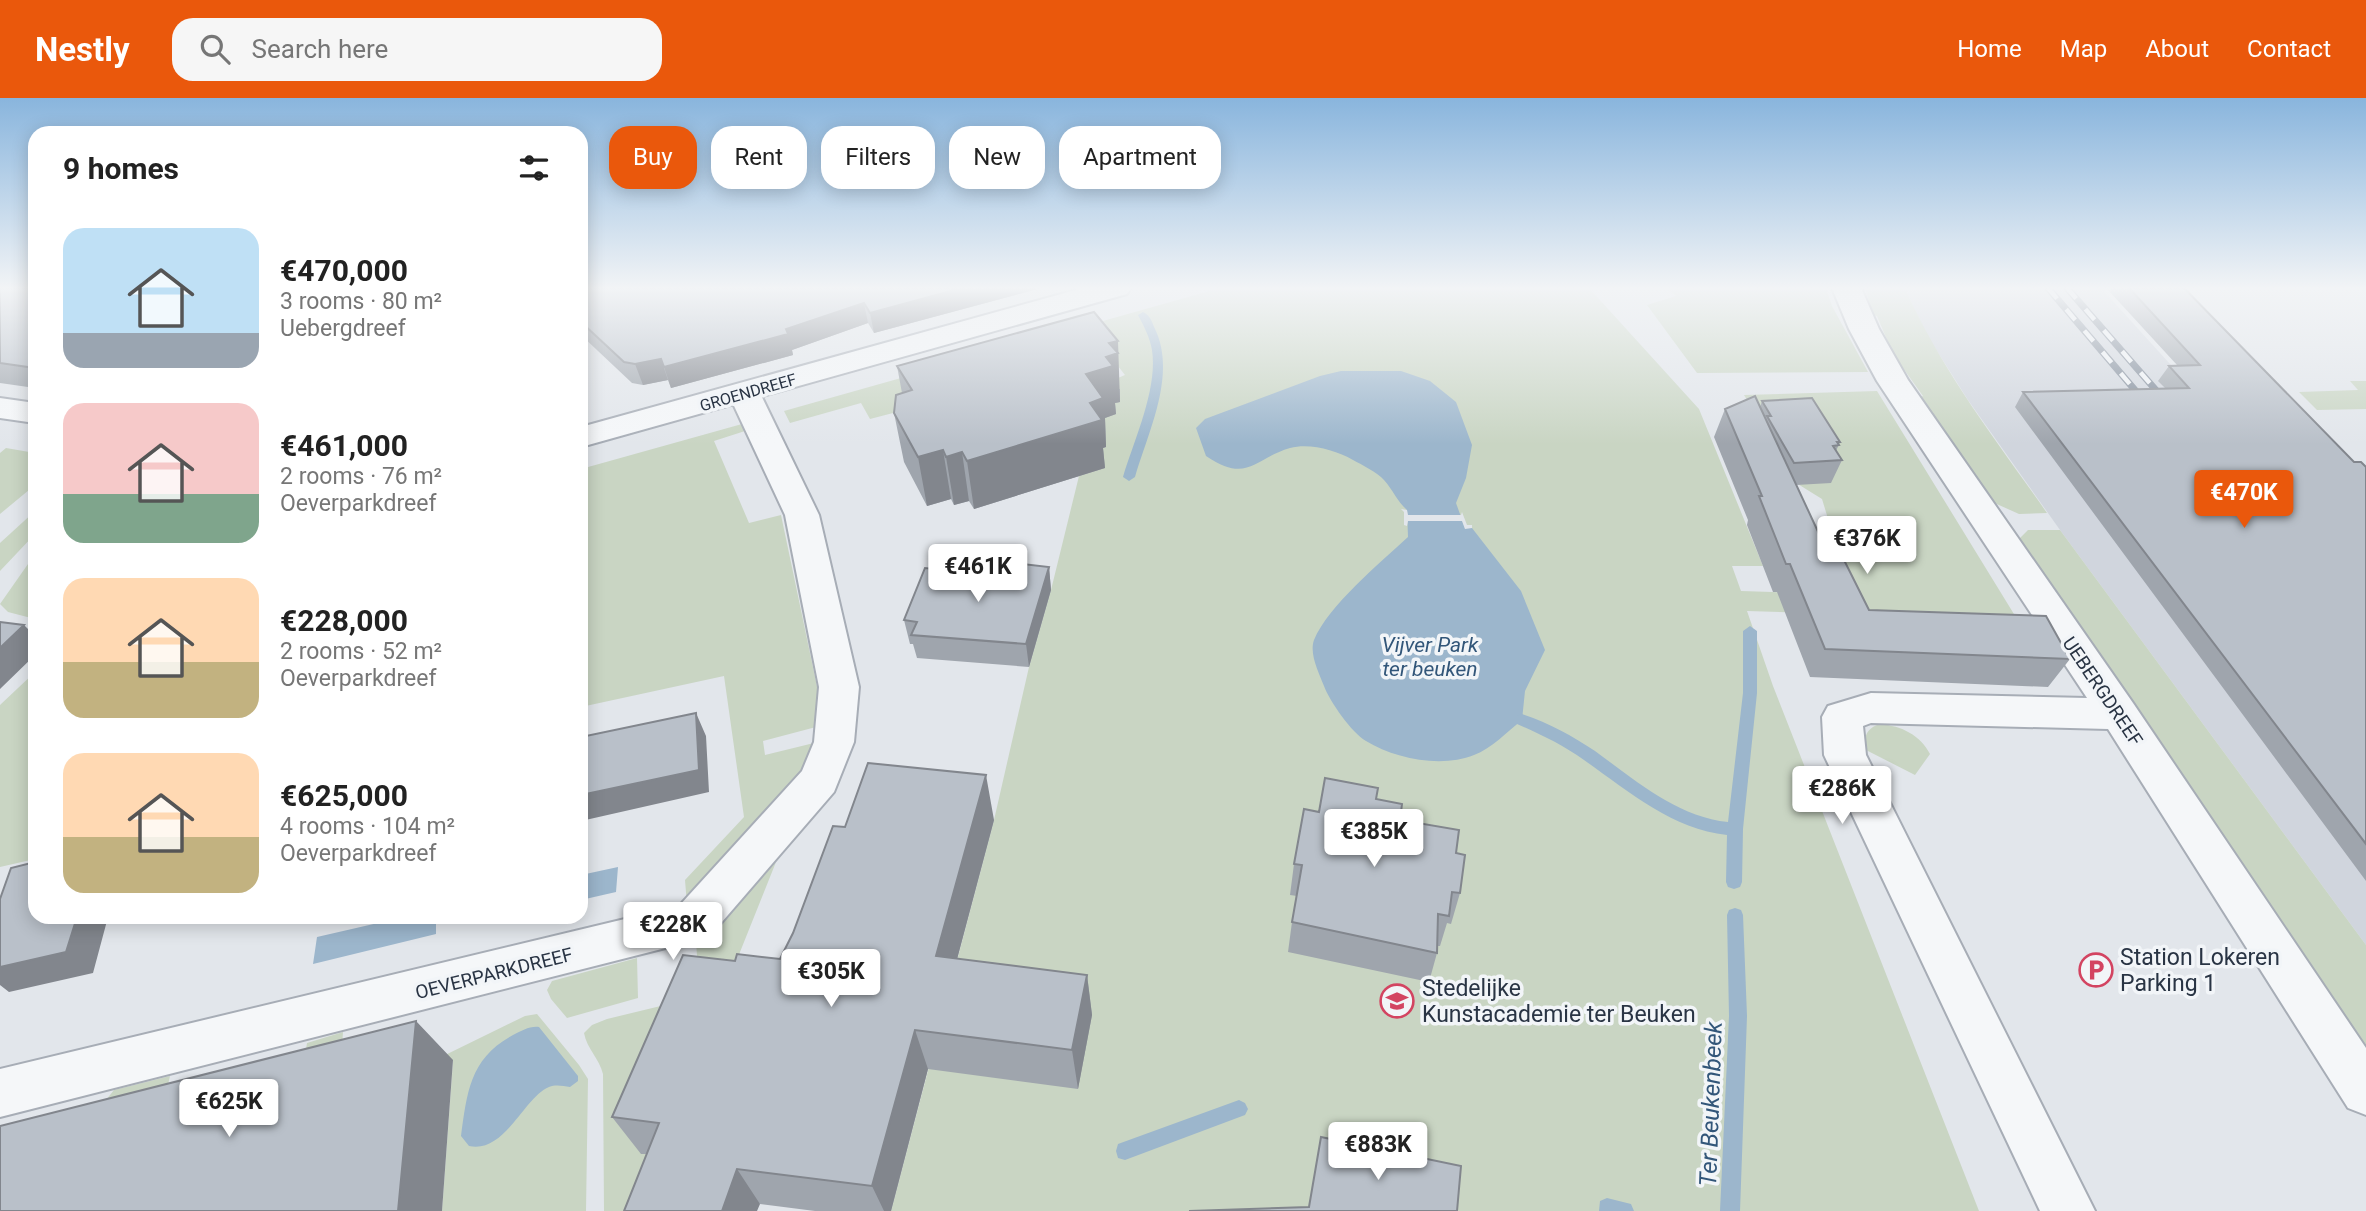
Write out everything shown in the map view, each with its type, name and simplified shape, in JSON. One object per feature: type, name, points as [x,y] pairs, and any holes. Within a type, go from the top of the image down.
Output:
[{"type":"street","name":"GROENDREEF","points":[[588,435],[932,340]]},
{"type":"street","name":"UEBERGDREEF","points":[[1870,340],[1893,381],[2119,715],[2366,1091]]},
{"type":"street","name":"OEVERPARKDREEF","points":[[0,1093],[693,923],[819,780],[834,743],[839,687],[802,515],[744,393]]},
{"type":"street","points":[[0,408],[28,412]]},
{"type":"street","points":[[2068,1211],[1845,755],[1842,717],[1871,708],[2119,715]]},
{"type":"shaded area","points":[[1930,340],[2148,340],[2239,440],[2366,596],[2366,945],[2060,530],[1968,400]]},
{"type":"green space","points":[[1036,340],[1636,340],[1699,409],[1763,566],[1732,566],[1741,591],[1831,594],[1799,530],[1824,530],[1829,522],[1822,499],[1775,470],[1756,415],[1744,395],[1877,391],[2017,619],[1747,611],[1773,686],[1979,1211],[891,1211],[994,820],[1029,667],[1079,476],[1104,468],[1093,451],[1106,447],[1089,423],[1113,380],[1125,375],[1110,356],[896,409],[893,413],[870,419],[861,403],[790,423],[784,411]]},
{"type":"green space","points":[[1673,340],[1851,340],[1868,372],[1697,373]]},
{"type":"green space","points":[[1887,340],[1931,340],[1952,376],[2047,513],[2019,514],[1990,501],[1893,354]]},
{"type":"green space","points":[[2350,381],[2366,381],[2366,409],[2317,410],[2299,392],[2358,390]]},
{"type":"green space","points":[[742,424],[745,431],[714,441],[749,523],[781,515],[819,696],[816,727],[763,741],[765,755],[814,743],[808,764],[687,905],[685,880],[744,817],[724,676],[588,705],[588,467]]},
{"type":"green space","points":[[6,448],[28,452],[28,491],[0,514],[0,453]]},
{"type":"green space","points":[[28,517],[28,541],[0,571],[0,543]]},
{"type":"green space","points":[[2028,530],[2060,530],[2366,945],[2366,1057],[2018,540]]},
{"type":"green space","points":[[28,564],[28,617],[8,612],[0,604]]},
{"type":"green space","points":[[28,679],[28,861],[0,867],[0,705]]},
{"type":"green space","points":[[1880,724],[1910,733],[1926,747],[1930,754],[1915,775],[1866,750],[1867,733]]},
{"type":"green space","points":[[776,862],[728,982],[699,982],[696,942],[704,943]]},
{"type":"green space","points":[[637,958],[638,998],[567,1018],[547,990],[552,981]]},
{"type":"green space","points":[[706,995],[642,1153],[685,1159],[666,1211],[604,1211],[603,1074],[584,1033],[592,1025],[607,1019]]},
{"type":"green space","points":[[537,1014],[588,1079],[586,1211],[442,1211],[453,1061],[435,1060],[525,1016]]},
{"type":"green space","points":[[343,1032],[340,1074],[134,1116],[106,1100],[114,1090],[170,1076],[162,1110],[302,1075],[307,1043]]},
{"type":"water","name":"Vijver Park ter beuken","points":[[1341,371],[1401,371],[1430,381],[1456,402],[1472,445],[1466,478],[1456,503],[1465,528],[1472,528],[1521,591],[1545,650],[1525,691],[1522,720],[1493,744],[1474,755],[1448,761],[1419,760],[1391,753],[1366,741],[1354,731],[1336,708],[1315,663],[1314,640],[1331,613],[1408,537],[1407,510],[1384,480],[1346,456],[1314,447],[1290,448],[1250,467],[1232,468],[1206,456],[1196,428],[1205,419],[1320,376]]},
{"type":"water","points":[[618,867],[616,892],[588,898],[588,873]]},
{"type":"water","points":[[374,924],[436,924],[436,934],[313,964],[317,937]]},
{"type":"water","points":[[539,1027],[578,1076],[578,1081],[570,1087],[549,1087],[493,1142],[482,1146],[469,1146],[461,1136],[469,1091],[479,1065],[499,1044],[513,1035]]},
{"type":"pier","points":[[1401,509],[1407,510],[1408,515],[1461,515],[1462,512],[1467,525],[1472,525],[1472,528],[1465,529],[1462,521],[1408,521],[1407,526],[1404,525],[1404,512]]},
{"type":"building","points":[[0,340],[28,340],[28,367],[0,363]]},
{"type":"building","points":[[600,340],[766,340],[664,367],[661,359],[635,364],[624,362]]},
{"type":"building","points":[[992,340],[1118,341],[1109,343],[1118,353],[1106,357],[1113,366],[1086,374],[1103,398],[1090,403],[1102,420],[967,461],[962,452],[946,457],[943,450],[918,457],[894,413],[896,395],[912,390],[897,366]]},
{"type":"building","points":[[2177,340],[2235,340],[2354,462],[2361,462],[2366,467],[2366,844],[2023,392],[2189,388],[2169,366],[2200,365]]},
{"type":"building","points":[[1755,396],[1820,536],[1832,536],[1869,610],[2046,616],[2070,659],[1825,649],[1790,564],[1786,564],[1759,496],[1762,496],[1725,409]]},
{"type":"building","points":[[1812,398],[1840,442],[1837,442],[1839,445],[1833,446],[1842,460],[1794,463],[1767,416],[1771,416],[1762,401]]},
{"type":"building","points":[[1004,562],[1049,567],[1026,644],[911,635],[917,622],[904,620],[925,568],[1000,576]]},
{"type":"building","points":[[0,622],[24,625],[0,648]]},
{"type":"building","points":[[696,713],[699,770],[588,794],[588,736]]},
{"type":"building","points":[[868,763],[986,775],[936,956],[1087,975],[1072,1050],[915,1030],[872,1186],[737,1169],[722,1211],[624,1211],[659,1123],[612,1117],[683,955],[735,961],[737,954],[780,959],[793,933],[833,826],[845,827]]},
{"type":"building","points":[[1325,778],[1378,788],[1376,799],[1402,804],[1400,820],[1459,830],[1456,853],[1465,855],[1460,893],[1452,892],[1449,916],[1438,914],[1437,953],[1292,922],[1302,865],[1294,864],[1304,809],[1319,812]]},
{"type":"building","points":[[28,864],[28,924],[75,924],[66,952],[0,967],[0,899],[11,868]]},
{"type":"building","points":[[416,1021],[398,1211],[0,1211],[0,1126]]},
{"type":"building","points":[[1321,1137],[1461,1166],[1457,1211],[1189,1211],[1309,1207]]},
{"type":"waterway","points":[[1129,477],[1156,385],[1158,356],[1154,340]]},
{"type":"waterway","name":"Ter Beukenbeek","points":[[1735,829],[1750,693],[1750,631]]},
{"type":"waterway","points":[[1522,720],[1558,736],[1589,755],[1619,779],[1669,809],[1706,826],[1735,829]]},
{"type":"waterway","name":"Ter Beukenbeek","points":[[1734,882],[1735,829]]},
{"type":"waterway","name":"Ter Beukenbeek","points":[[1730,1211],[1738,1016],[1735,915]]},
{"type":"waterway","points":[[1125,1151],[1239,1109]]},
{"type":"waterway","points":[[1607,1208],[1624,1211]]},
{"type":"railway","points":[[2092,340],[2146,403]]},
{"type":"railway","points":[[2112,340],[2168,404]]},
{"type":"place","name":"Station Lokeren Parking 1","points":[[2096,970]]},
{"type":"place","name":"Stedelijke Kunstacademie ter Beuken","points":[[1397,1001]]}]
